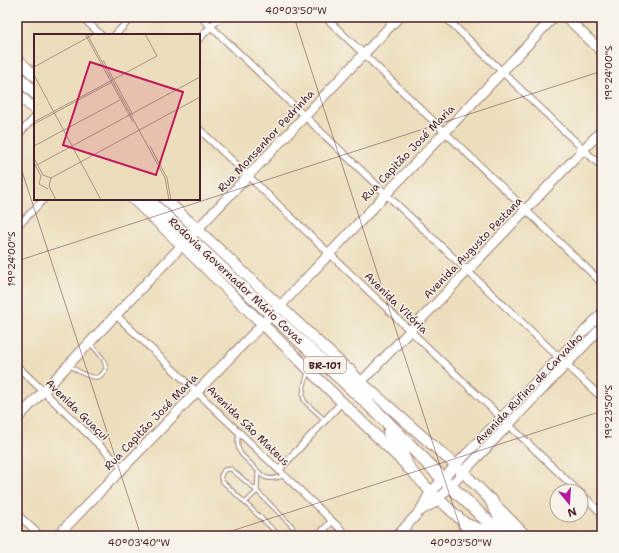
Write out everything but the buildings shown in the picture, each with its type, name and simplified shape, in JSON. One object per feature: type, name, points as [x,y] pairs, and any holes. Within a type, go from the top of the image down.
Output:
[{"type":"highway","points":[[17,76],[34,92]]},
{"type":"highway","name":"Rodovia Governador Mário Covas","points":[[148,200],[379,414],[447,483]]},
{"type":"highway","points":[[350,371],[364,393],[382,411],[396,431]]},
{"type":"highway","points":[[379,414],[399,447],[408,467]]},
{"type":"highway","name":"BR-101","points":[[447,483],[503,536]]},
{"type":"highway","points":[[491,500],[503,524],[512,536]]},
{"type":"highway","points":[[464,524],[491,536]]},
{"type":"main road","name":"Rua Monsenhor Pedrinha","points":[[17,420],[399,17]]},
{"type":"main road","name":"Rua Capitão José Maria","points":[[57,536],[280,306],[554,17]]},
{"type":"main road","points":[[566,17],[602,52]]},
{"type":"main road","points":[[17,59],[34,75]]},
{"type":"main road","points":[[17,93],[34,109]]},
{"type":"main road","name":"Avenida Augusto Pestana","points":[[361,382],[602,130]]},
{"type":"main road","points":[[133,200],[190,238],[280,306],[361,382],[459,469],[526,536]]},
{"type":"main road","points":[[166,200],[190,238],[262,324],[464,524],[479,536]]},
{"type":"main road","name":"Avenida Rufino de Carvalho","points":[[459,469],[502,417],[602,313]]},
{"type":"main road","name":"Avenida Rufino de Carvalho","points":[[459,469],[509,424],[602,327]]},
{"type":"main road","points":[[396,536],[420,511],[428,496],[435,495],[459,469]]},
{"type":"street","points":[[82,17],[100,34]]},
{"type":"street","points":[[116,34],[132,17]]},
{"type":"street","points":[[202,17],[386,194],[602,398]]},
{"type":"street","points":[[200,38],[220,17]]},
{"type":"street","points":[[325,17],[602,283]]},
{"type":"street","points":[[445,17],[602,167]]},
{"type":"street","points":[[17,136],[34,118]]},
{"type":"street","name":"Avenida Vitória","points":[[200,130],[570,483]]},
{"type":"street","points":[[18,224],[43,200]]},
{"type":"street","name":"Avenida São Mateus","points":[[116,315],[348,536]]},
{"type":"street","name":"Avenida Guaçui","points":[[17,366],[123,468]]},
{"type":"street","points":[[279,470],[342,402]]},
{"type":"street","points":[[589,502],[602,514]]},
{"type":"street","points":[[17,514],[40,536]]},
{"type":"street","points":[[318,536],[332,521]]},
{"type":"lane","points":[[68,365],[91,377],[99,377],[106,369],[105,361],[90,343]]},
{"type":"lane","points":[[309,370],[302,394],[303,399],[325,420]]},
{"type":"lane","points":[[239,432],[237,447],[238,451],[258,472],[265,478],[270,479],[285,476]]},
{"type":"lane","points":[[280,536],[222,481],[220,478],[224,470],[229,468],[232,469],[257,491],[293,527]]},
{"type":"lane","points":[[245,503],[257,491],[258,472]]}]
